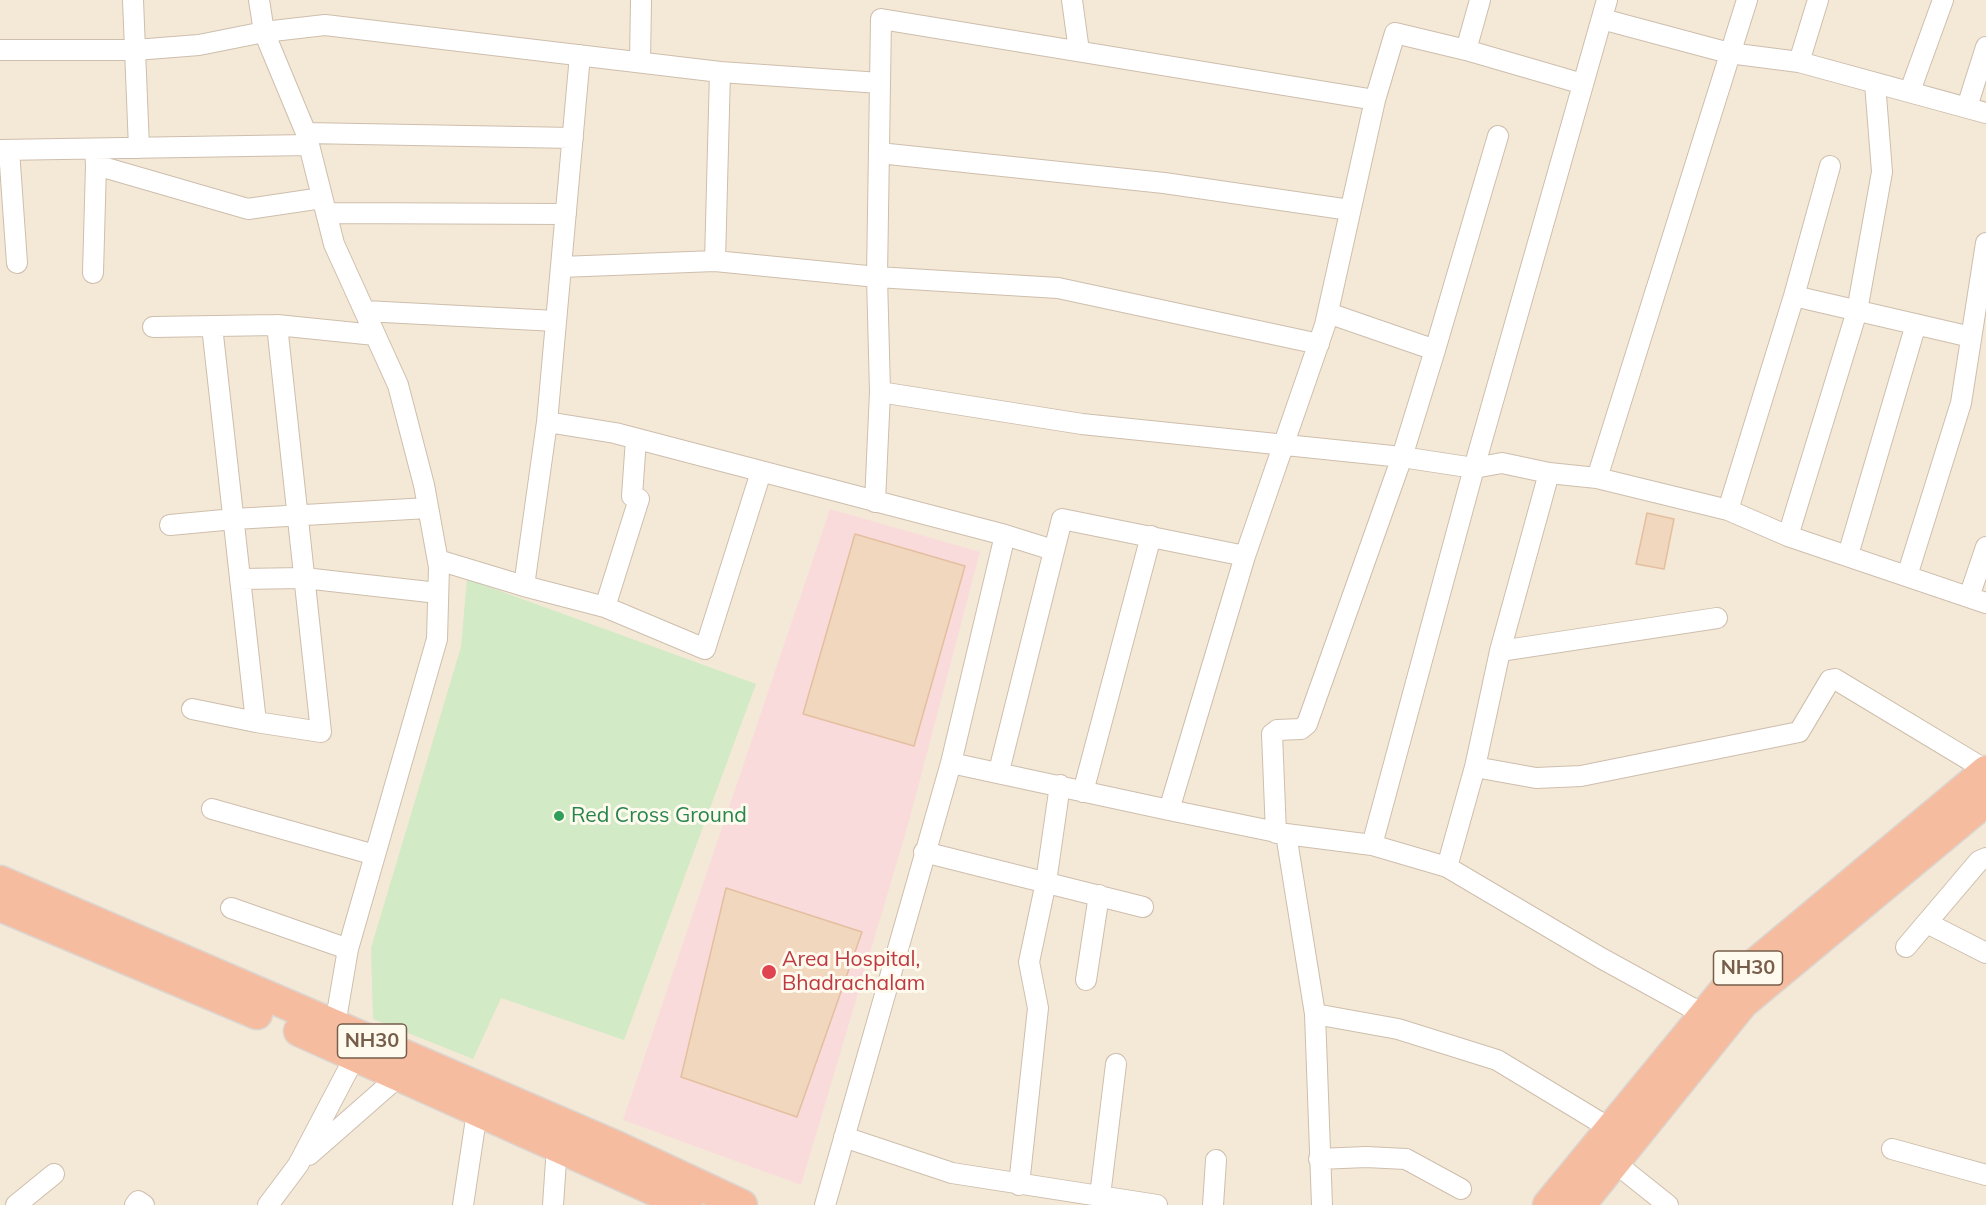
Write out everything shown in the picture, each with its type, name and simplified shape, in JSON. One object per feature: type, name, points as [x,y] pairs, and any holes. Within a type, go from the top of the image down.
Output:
[{"type":"highway","name":"NH30","points":[[1548,1205],[1726,987],[1986,770]]},
{"type":"highway","name":"NH30","points":[[1580,1205],[1743,1003],[1986,801]]},
{"type":"highway","name":"NH30","points":[[0,881],[403,1067],[618,1147],[742,1205]]},
{"type":"highway","name":"NH30","points":[[0,906],[331,1034]]},
{"type":"highway","name":"NH30","points":[[403,1067],[477,1112],[687,1205]]},
{"type":"street","points":[[133,0],[140,148]]},
{"type":"street","points":[[259,0],[264,32],[307,139],[334,244],[398,385],[428,508],[438,560],[437,639],[348,949],[331,1034]]},
{"type":"street","points":[[640,62],[641,0]]},
{"type":"street","points":[[1072,0],[1078,51]]},
{"type":"street","points":[[1466,50],[1480,0]]},
{"type":"street","points":[[1597,478],[1747,0]]},
{"type":"street","points":[[1799,62],[1818,0]]},
{"type":"street","points":[[1910,91],[1943,0]]},
{"type":"street","points":[[1372,845],[1474,468],[1604,9],[1729,53],[1799,62],[1986,112]]},
{"type":"street","points":[[875,502],[880,392],[878,277],[881,10],[1078,51],[1375,100]]},
{"type":"street","points":[[0,50],[135,50],[199,45],[264,32],[325,25],[720,72],[880,83]]},
{"type":"street","points":[[1168,810],[1245,556],[1319,344],[1328,313],[1375,100],[1395,33],[1466,50],[1583,84]]},
{"type":"street","points":[[1967,107],[1986,47]]},
{"type":"street","points":[[524,586],[547,422],[580,55]]},
{"type":"street","points":[[715,261],[720,72]]},
{"type":"street","points":[[1788,536],[1857,311],[1882,172],[1875,83]]},
{"type":"street","points":[[1322,1205],[1316,1014],[1281,833],[1272,734],[1277,730],[1301,729],[1307,724],[1402,456],[1436,350],[1498,136]]},
{"type":"street","points":[[95,157],[140,148],[307,139],[573,138]]},
{"type":"street","points":[[17,263],[5,150],[95,157],[248,209],[324,205],[566,214]]},
{"type":"street","points":[[879,153],[1164,183],[1350,210]]},
{"type":"street","points":[[93,273],[95,157]]},
{"type":"street","points":[[1728,510],[1794,296],[1830,166]]},
{"type":"street","points":[[1907,576],[1960,403],[1986,243]]},
{"type":"street","points":[[561,267],[715,261],[878,277],[1058,288],[1319,344]]},
{"type":"street","points":[[1794,296],[1971,337]]},
{"type":"street","points":[[365,311],[556,321]]},
{"type":"street","points":[[1328,313],[1436,350]]},
{"type":"street","points":[[1848,555],[1916,324]]},
{"type":"street","points":[[153,327],[277,325],[375,335]]},
{"type":"street","points":[[192,709],[321,732],[277,325]]},
{"type":"street","points":[[212,326],[256,722]]},
{"type":"street","points":[[880,392],[1082,423],[1402,456],[1474,468],[1502,463],[1597,478],[1728,510],[1788,536],[1978,600],[1986,547]]},
{"type":"street","points":[[547,422],[636,439],[1005,535],[1053,550]]},
{"type":"street","points":[[605,607],[639,499],[632,496],[636,439]]},
{"type":"street","points":[[438,560],[605,607],[705,649],[761,472]]},
{"type":"street","points":[[1448,867],[1475,767],[1500,651],[1550,472]]},
{"type":"street","points":[[170,525],[428,508]]},
{"type":"street","points":[[999,771],[1062,519],[1245,556]]},
{"type":"street","points":[[825,1205],[951,763],[1005,535]]},
{"type":"street","points":[[1083,792],[1151,536]]},
{"type":"street","points":[[240,579],[304,578],[438,593]]},
{"type":"street","points":[[1500,651],[1717,618]]},
{"type":"street","points":[[1475,767],[1536,778],[1581,776],[1799,732],[1830,680],[1835,678],[1986,770]]},
{"type":"street","points":[[951,763],[999,771],[1083,792],[1281,833],[1372,845],[1448,867],[1703,1014]]},
{"type":"street","points":[[1019,1185],[1038,1008],[1029,962],[1046,882],[1060,785]]},
{"type":"street","points":[[212,809],[375,855]]},
{"type":"street","points":[[924,852],[1143,907]]},
{"type":"street","points":[[1906,947],[1979,861],[1986,858]]},
{"type":"street","points":[[1086,980],[1099,896]]},
{"type":"street","points":[[231,908],[348,949]]},
{"type":"street","points":[[1927,922],[1986,953]]},
{"type":"street","points":[[1316,1014],[1398,1029],[1497,1060],[1611,1129]]},
{"type":"street","points":[[268,1205],[298,1165],[360,1048]]},
{"type":"street","points":[[1100,1196],[1116,1064]]},
{"type":"street","points":[[298,1165],[403,1067]]},
{"type":"street","points":[[463,1205],[477,1112]]},
{"type":"street","points":[[844,1137],[952,1173],[1157,1205]]},
{"type":"street","points":[[553,1205],[557,1146]]},
{"type":"street","points":[[1892,1149],[1986,1175]]},
{"type":"street","points":[[1319,1159],[1366,1157],[1406,1159],[1461,1189]]},
{"type":"street","points":[[1213,1205],[1216,1160]]},
{"type":"street","points":[[1614,1162],[1668,1205]]},
{"type":"street","points":[[16,1205],[54,1174]]},
{"type":"street","points":[[135,1205],[138,1201],[144,1205]]},
{"type":"shaded area","points":[[0,0],[1986,0],[1986,1205],[0,1205]]},
{"type":"shaded area","name":"Area Hospital, Bhadrachalam","points":[[830,509],[980,552],[908,825],[801,1185],[623,1120]]},
{"type":"green space","name":"Red Cross Ground","points":[[467,579],[756,684],[624,1040],[501,998],[473,1059],[373,1019],[371,948],[461,647]]},
{"type":"building","points":[[1647,513],[1674,519],[1664,569],[1636,564]]},
{"type":"building","points":[[855,534],[965,566],[914,746],[803,714]]},
{"type":"building","points":[[726,888],[862,932],[797,1117],[681,1077]]},
{"type":"place","name":"Red Cross Ground","points":[[559,816]]},
{"type":"place","name":"Area Hospital, Bhadrachalam","points":[[769,972]]}]
